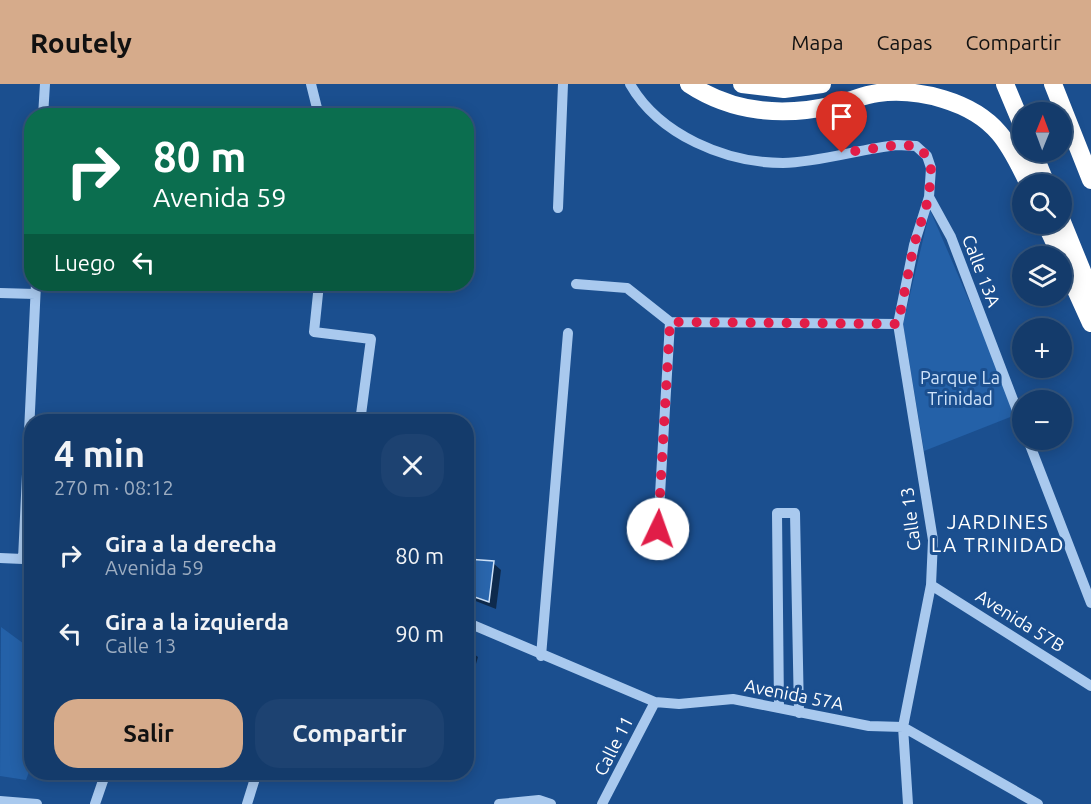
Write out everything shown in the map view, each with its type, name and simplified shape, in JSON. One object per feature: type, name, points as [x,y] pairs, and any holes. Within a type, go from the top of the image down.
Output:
[{"type":"highway","points":[[689,84],[729,104],[776,112],[815,109],[888,92],[932,96],[962,107],[992,126],[1006,142],[1024,174]]},
{"type":"highway","points":[[742,84],[784,89],[822,84]]},
{"type":"highway","points":[[1005,84],[1013,102]]},
{"type":"highway","points":[[1053,84],[1091,180]]},
{"type":"highway","points":[[1067,234],[1091,293]]},
{"type":"highway","points":[[1072,282],[1091,323]]},
{"type":"street","points":[[44,108],[45,84]]},
{"type":"street","points":[[311,84],[317,108]]},
{"type":"street","points":[[558,208],[563,84]]},
{"type":"street","name":"Calle 13","points":[[630,84],[665,123],[695,143],[742,159],[784,163],[860,149],[897,145],[916,146],[927,156],[931,168],[929,197],[914,245],[898,324],[933,540],[931,585],[903,726],[908,804]]},
{"type":"street","name":"Calle 13A","points":[[929,197],[951,237],[1012,397]]},
{"type":"street","points":[[576,284],[627,288],[670,322],[898,324]]},
{"type":"street","points":[[0,292],[24,290]]},
{"type":"street","points":[[31,414],[35,291]]},
{"type":"street","points":[[318,291],[314,332],[371,339],[361,414]]},
{"type":"street","points":[[658,529],[670,322]]},
{"type":"street","points":[[541,656],[568,333]]},
{"type":"street","points":[[1032,450],[1091,603]]},
{"type":"street","points":[[778,708],[777,513],[795,513],[799,713]]},
{"type":"street","points":[[0,558],[24,561]]},
{"type":"street","name":"Avenida 57B","points":[[931,585],[1091,686]]},
{"type":"street","name":"Avenida 57A","points":[[474,626],[541,656],[655,702],[679,704],[733,699],[869,726],[903,726]]},
{"type":"street","name":"Calle 11","points":[[602,804],[655,702]]},
{"type":"street","points":[[903,726],[1038,804]]},
{"type":"street","points":[[95,804],[103,780]]},
{"type":"street","points":[[247,804],[254,780]]},
{"type":"street","points":[[499,804],[539,800],[551,804]]},
{"type":"street","points":[[0,801],[37,804]]},
{"type":"green space","name":"Parque La Trinidad","points":[[930,210],[1012,400],[1012,416],[924,451],[903,324]]},
{"type":"green space","points":[[1,627],[24,644],[24,780],[0,776]]},
{"type":"building","points":[[474,560],[494,561],[489,602],[474,597]]},
{"type":"district","name":"JARDINES LA TRINIDAD","points":[[998,534]]},
{"type":"route","points":[[658,529],[670,322],[898,324],[914,245],[929,197],[931,168],[927,156],[916,146],[897,145],[842,153]]}]
